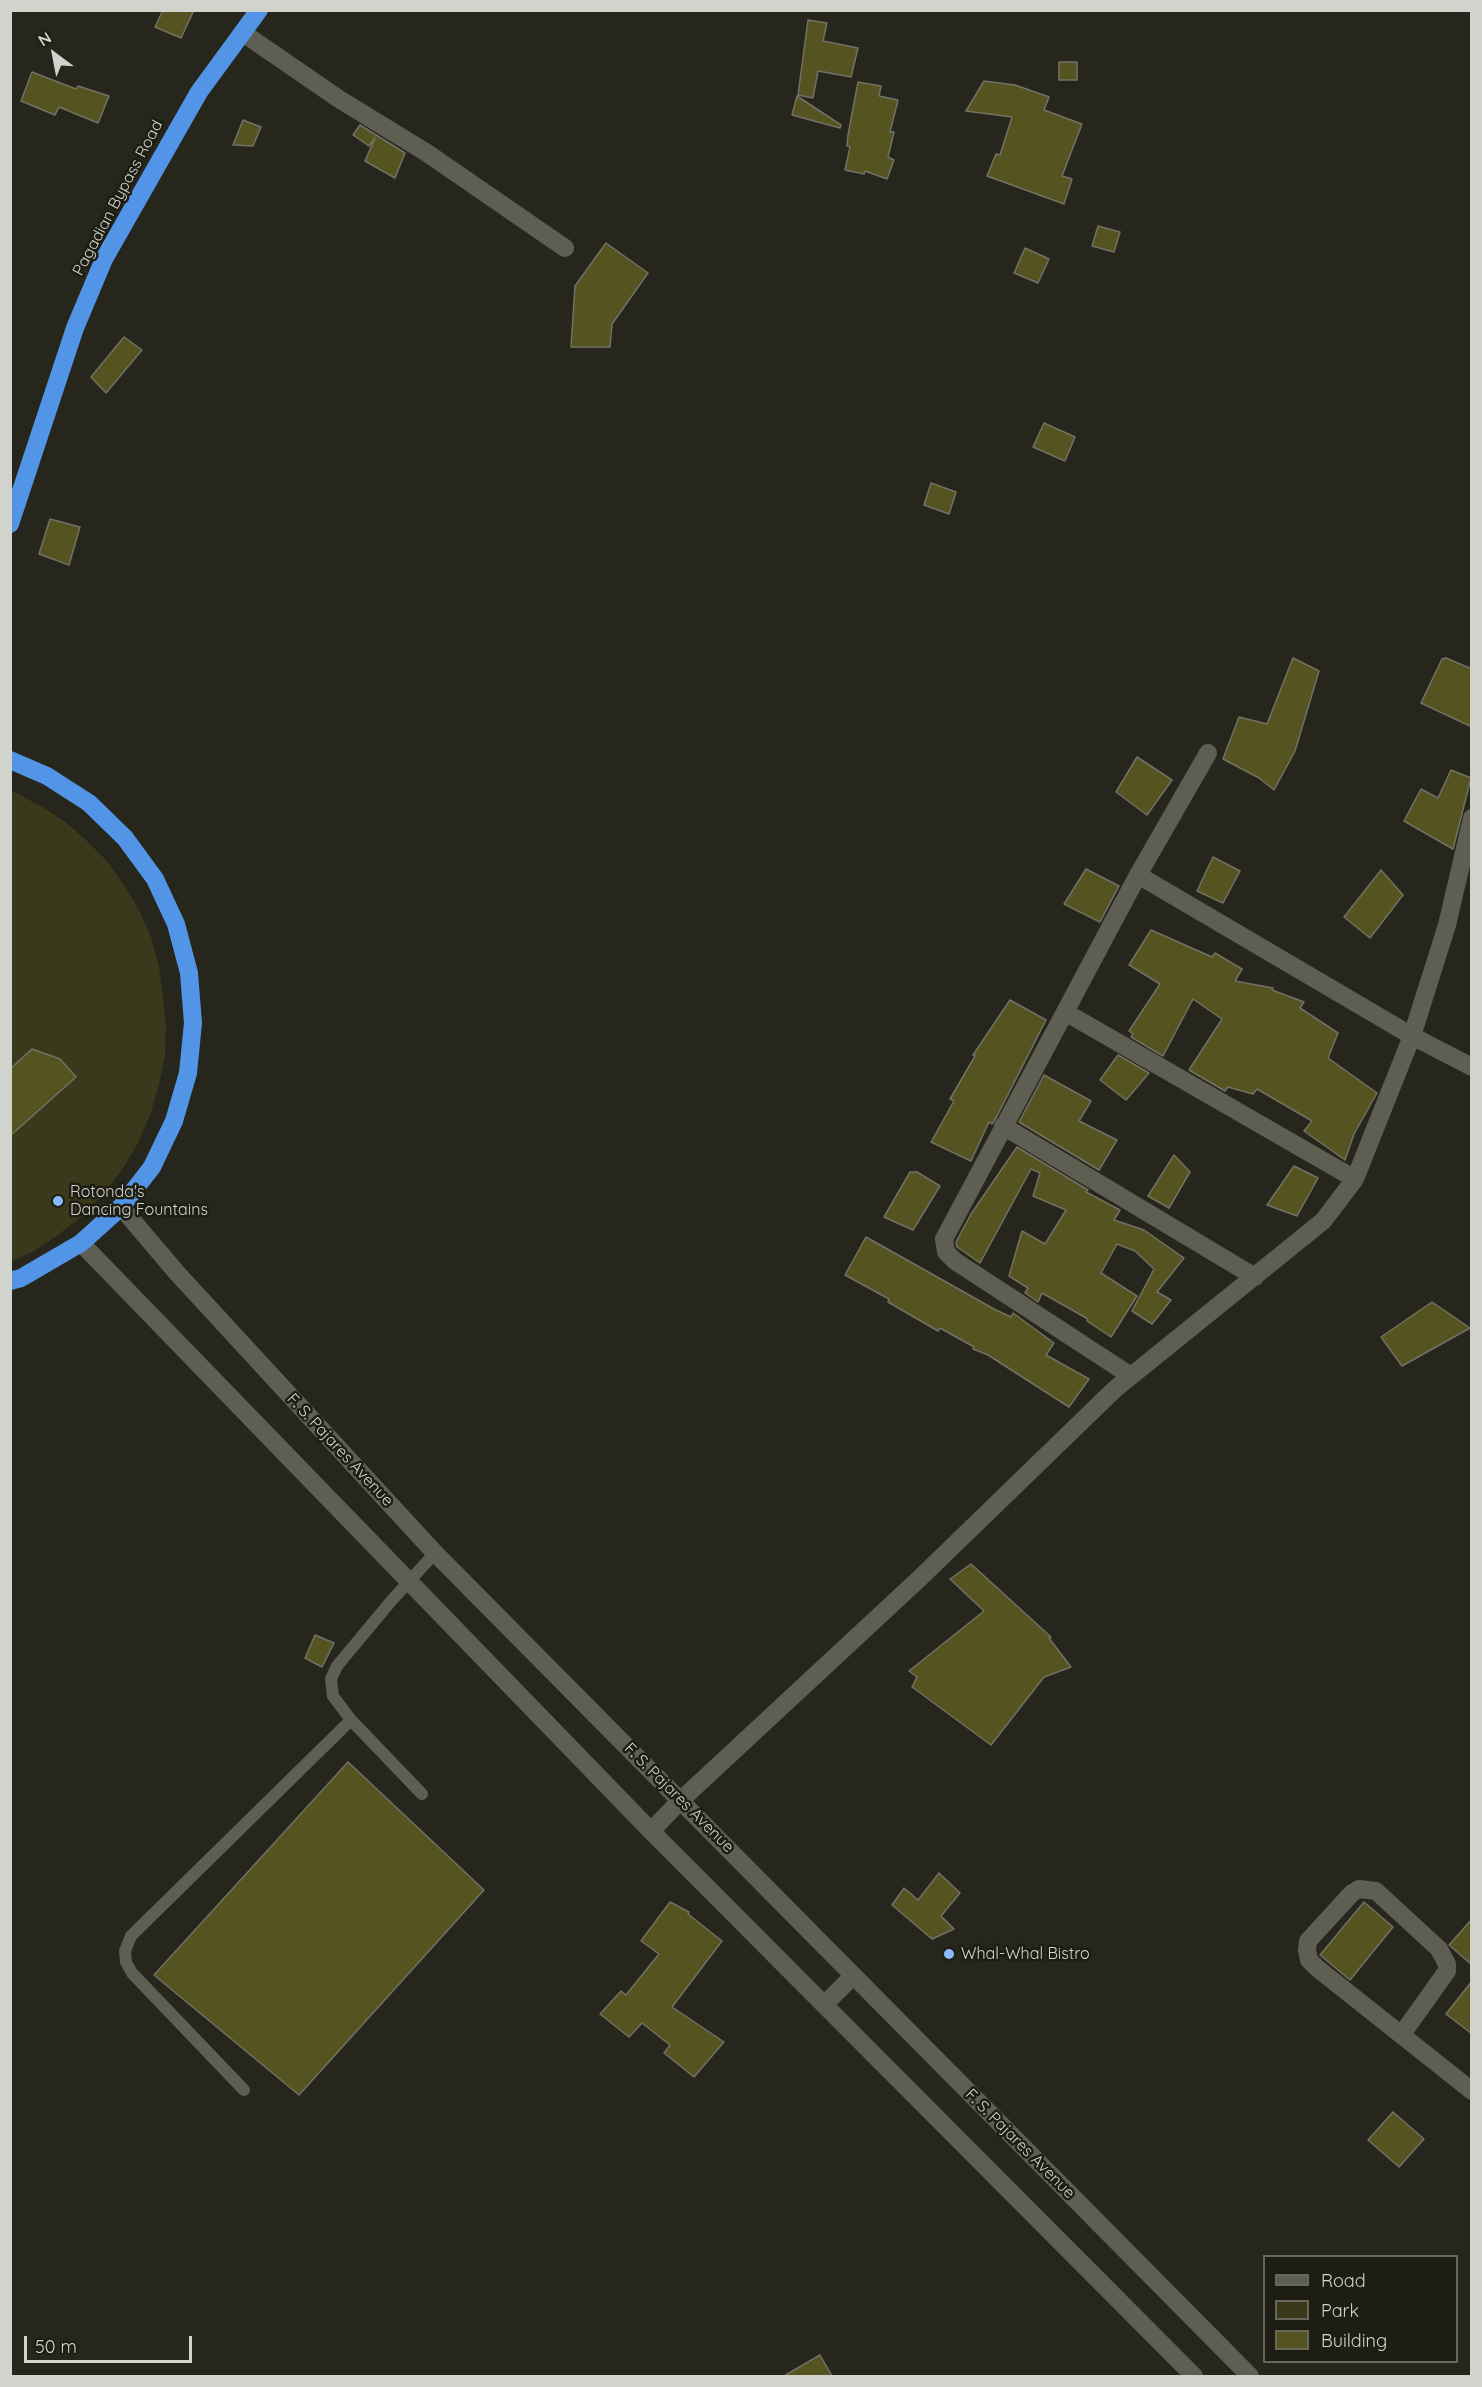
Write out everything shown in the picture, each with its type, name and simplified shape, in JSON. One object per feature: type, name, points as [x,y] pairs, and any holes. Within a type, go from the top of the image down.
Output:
[{"type":"highway","name":"Pagadian Bypass Road","points":[[10,524],[75,328],[104,259],[199,92],[259,10]]},
{"type":"highway","points":[[10,760],[47,776],[89,803],[125,838],[154,879],[172,915],[189,973],[193,1023],[188,1073],[180,1102],[174,1121],[152,1167],[121,1207],[81,1243],[21,1278],[10,1281]]},
{"type":"street","points":[[243,33],[339,99],[427,153],[565,248]]},
{"type":"street","points":[[1131,1376],[955,1261],[946,1252],[944,1239],[1138,875],[1208,753]]},
{"type":"street","points":[[651,1831],[681,1800],[920,1578],[1115,1389],[1323,1221],[1355,1179],[1412,1036],[1447,925],[1472,819]]},
{"type":"street","points":[[1138,875],[1412,1036],[1472,1067]]},
{"type":"street","points":[[1065,1012],[1355,1179]]},
{"type":"street","points":[[1003,1126],[1255,1276]]},
{"type":"street","name":"F. S. Pajares Avenue","points":[[121,1207],[177,1273],[435,1553],[1250,2376]]},
{"type":"street","points":[[81,1243],[651,1831],[1194,2376]]},
{"type":"street","points":[[1402,2034],[1447,1971],[1448,1964],[1439,1949],[1376,1891],[1359,1888],[1308,1941],[1309,1960],[1472,2091]]},
{"type":"street","points":[[824,2005],[853,1976]]},
{"type":"lane","points":[[422,1794],[351,1720],[333,1696],[331,1679],[337,1665],[435,1553]]},
{"type":"lane","points":[[244,2090],[132,1973],[126,1962],[125,1951],[131,1936],[351,1720]]},
{"type":"green space","points":[[10,790],[64,821],[107,861],[124,885],[151,937],[159,966],[166,1024],[165,1055],[150,1115],[138,1143],[122,1170],[82,1216],[32,1252],[11,1262]]},
{"type":"building","points":[[163,10],[194,10],[181,38],[155,27]]},
{"type":"building","points":[[808,20],[827,23],[823,41],[858,48],[851,77],[818,71],[813,98],[798,95]]},
{"type":"building","points":[[1059,62],[1077,62],[1077,80],[1059,80]]},
{"type":"building","points":[[32,72],[76,89],[78,86],[109,96],[98,123],[59,107],[55,115],[21,101]]},
{"type":"building","points":[[984,81],[1015,85],[1049,97],[1044,110],[1082,124],[1062,176],[1072,179],[1064,204],[987,176],[996,154],[1000,155],[1012,117],[966,111]]},
{"type":"building","points":[[858,82],[881,86],[879,96],[898,100],[890,132],[894,132],[888,157],[894,160],[887,179],[865,171],[864,174],[845,170],[850,147],[847,146],[848,135]]},
{"type":"building","points":[[797,96],[841,125],[840,128],[792,115]]},
{"type":"building","points":[[243,120],[261,127],[253,146],[233,145]]},
{"type":"building","points":[[360,125],[405,153],[395,178],[365,161],[375,138],[369,146],[353,135]]},
{"type":"building","points":[[1098,226],[1120,232],[1114,252],[1092,246]]},
{"type":"building","points":[[606,243],[648,273],[612,324],[610,347],[571,347],[575,286]]},
{"type":"building","points":[[1025,248],[1049,259],[1038,283],[1014,273]]},
{"type":"building","points":[[124,337],[142,350],[106,393],[91,377]]},
{"type":"building","points":[[1044,423],[1075,437],[1065,461],[1033,447]]},
{"type":"building","points":[[931,483],[956,492],[949,514],[924,505]]},
{"type":"building","points":[[50,519],[80,527],[69,565],[39,554]]},
{"type":"building","points":[[1293,658],[1319,671],[1295,751],[1274,790],[1259,778],[1223,759],[1239,717],[1267,724]]},
{"type":"building","points":[[1446,658],[1472,669],[1472,727],[1421,703],[1442,659]]},
{"type":"building","points":[[1137,757],[1172,780],[1147,815],[1116,792]]},
{"type":"building","points":[[1451,770],[1471,778],[1453,849],[1404,821],[1421,789],[1438,798]]},
{"type":"building","points":[[1213,857],[1240,871],[1223,903],[1197,891]]},
{"type":"building","points":[[1086,869],[1119,886],[1100,922],[1064,904]]},
{"type":"building","points":[[1381,870],[1403,895],[1370,938],[1344,917]]},
{"type":"building","points":[[1151,930],[1212,957],[1215,953],[1242,969],[1235,981],[1273,988],[1272,990],[1304,1002],[1300,1008],[1338,1033],[1328,1058],[1377,1093],[1354,1134],[1345,1160],[1304,1131],[1312,1121],[1257,1089],[1253,1094],[1228,1087],[1225,1091],[1189,1070],[1222,1019],[1193,999],[1163,1056],[1131,1037],[1133,1034],[1129,1031],[1160,984],[1129,965]]},
{"type":"building","points":[[1010,1000],[1046,1020],[996,1118],[992,1124],[989,1122],[971,1161],[931,1142],[954,1101],[950,1099],[975,1056],[973,1055]]},
{"type":"building","points":[[32,1049],[60,1059],[76,1077],[10,1136],[10,1069]]},
{"type":"building","points":[[1118,1055],[1149,1073],[1126,1100],[1100,1080]]},
{"type":"building","points":[[1044,1075],[1091,1101],[1079,1121],[1117,1140],[1099,1170],[1019,1122]]},
{"type":"building","points":[[1017,1147],[1088,1190],[1086,1192],[1120,1210],[1114,1220],[1144,1230],[1184,1258],[1157,1292],[1171,1300],[1152,1324],[1132,1311],[1154,1269],[1135,1251],[1117,1244],[1101,1273],[1137,1296],[1111,1337],[1087,1321],[1088,1319],[1042,1293],[1038,1302],[1025,1293],[1028,1288],[1009,1276],[1022,1231],[1045,1244],[1066,1210],[1033,1196],[1040,1173],[1031,1169],[980,1263],[957,1247],[956,1242],[971,1214]]},
{"type":"building","points":[[1174,1155],[1190,1172],[1169,1208],[1148,1196]]},
{"type":"building","points":[[1294,1166],[1318,1178],[1297,1216],[1267,1205]]},
{"type":"building","points":[[910,1172],[917,1172],[940,1186],[913,1230],[884,1217]]},
{"type":"building","points":[[866,1237],[994,1309],[1011,1317],[1013,1313],[1054,1343],[1046,1355],[1089,1379],[1069,1407],[988,1355],[973,1349],[974,1347],[940,1328],[938,1331],[888,1302],[889,1299],[845,1275]]},
{"type":"building","points":[[1432,1302],[1470,1328],[1402,1366],[1381,1337]]},
{"type":"building","points":[[971,1564],[1051,1637],[1049,1638],[1071,1667],[1044,1677],[991,1745],[912,1687],[917,1677],[909,1671],[984,1611],[950,1579]]},
{"type":"building","points":[[315,1635],[334,1643],[322,1667],[305,1658]]},
{"type":"building","points":[[348,1762],[484,1890],[299,2095],[154,1975]]},
{"type":"building","points":[[939,1873],[960,1893],[941,1916],[954,1929],[932,1939],[892,1905],[904,1888],[918,1900]]},
{"type":"building","points":[[670,1902],[689,1912],[688,1914],[722,1941],[672,2007],[724,2042],[694,2077],[664,2053],[670,2045],[642,2023],[629,2037],[600,2014],[621,1991],[626,1995],[659,1954],[641,1941]]},
{"type":"building","points":[[1364,1902],[1393,1927],[1350,1980],[1320,1955]]},
{"type":"building","points":[[1472,1919],[1472,1965],[1449,1945]]},
{"type":"building","points":[[1472,1981],[1472,2034],[1446,2014]]},
{"type":"building","points":[[1393,2112],[1424,2139],[1399,2167],[1368,2140]]},
{"type":"building","points":[[820,2355],[832,2376],[784,2376]]},
{"type":"place","name":"Rotonda's Dancing Fountains","points":[[58,1201]]},
{"type":"place","name":"Whal-Whal Bistro","points":[[949,1954]]}]
